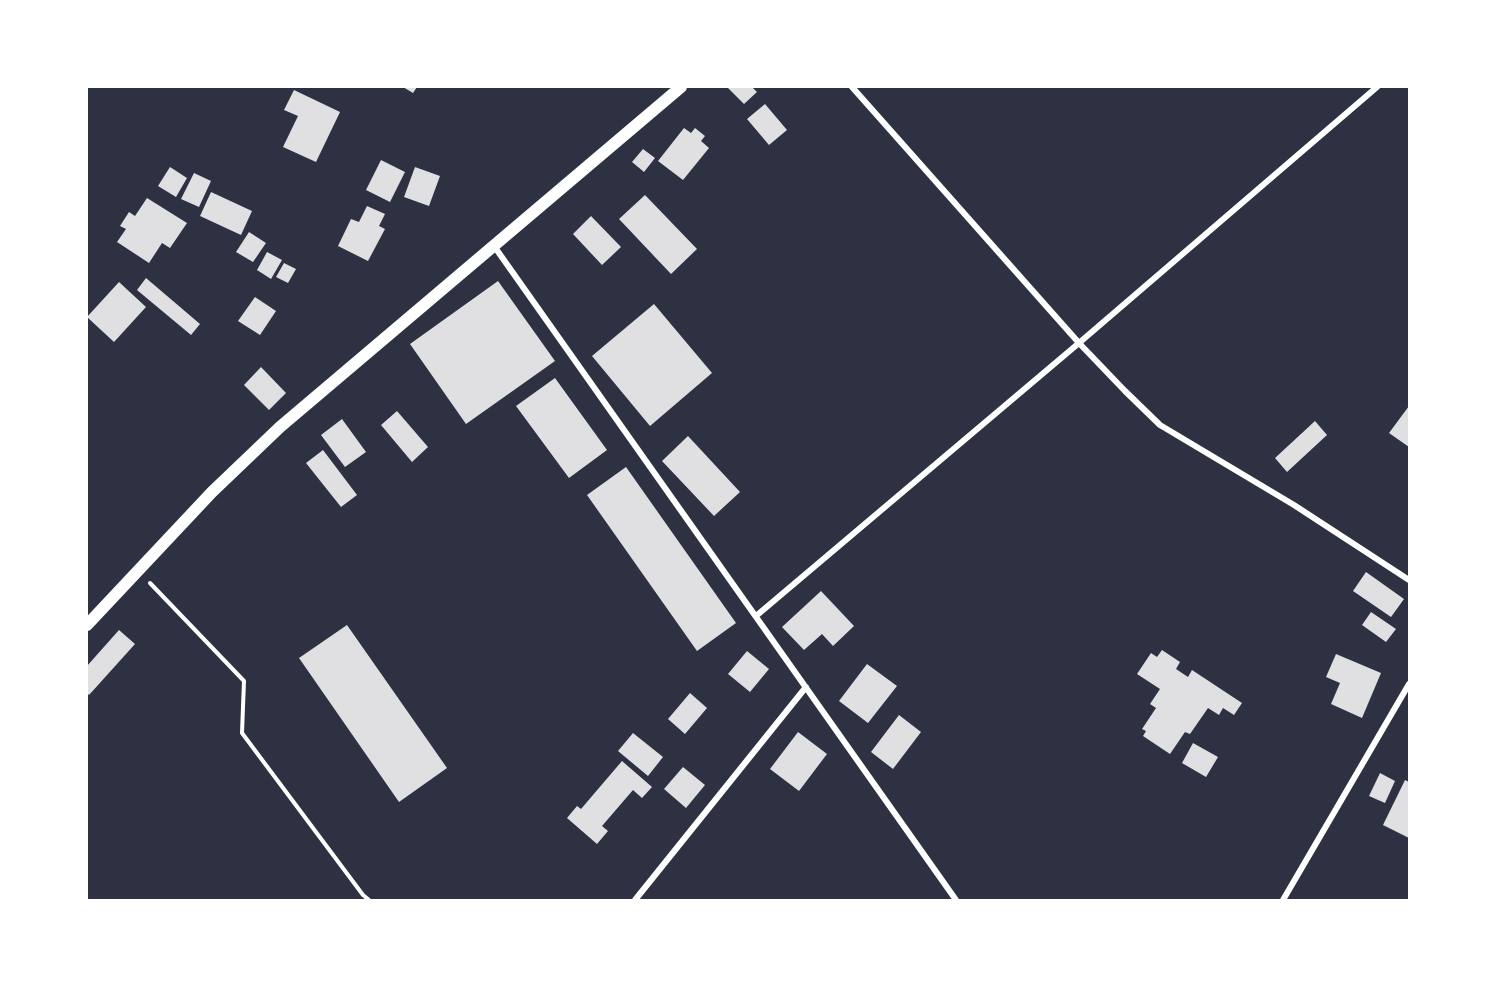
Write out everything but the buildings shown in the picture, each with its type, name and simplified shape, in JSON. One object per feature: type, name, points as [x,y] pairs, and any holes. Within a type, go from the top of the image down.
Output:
[{"type":"main road","points":[[87,625],[212,492],[280,427],[681,87]]},
{"type":"street","points":[[852,87],[1079,343],[1160,425],[1294,505],[1409,580]]},
{"type":"street","points":[[756,616],[1377,87]]},
{"type":"street","points":[[494,245],[956,900]]},
{"type":"street","points":[[1283,900],[1409,684]]},
{"type":"street","points":[[635,900],[806,687]]},
{"type":"path","points":[[138,571],[244,681],[242,733],[369,900]]}]
